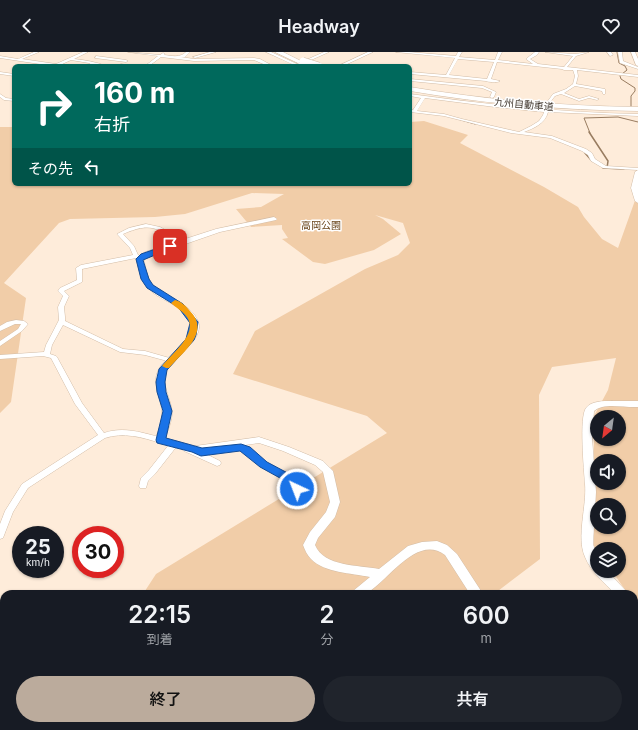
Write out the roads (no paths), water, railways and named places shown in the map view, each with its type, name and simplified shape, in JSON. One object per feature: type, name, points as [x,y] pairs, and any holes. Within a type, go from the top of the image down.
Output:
[{"type":"highway","points":[[284,52],[299,64]]},
{"type":"highway","points":[[277,54],[299,64]]},
{"type":"highway","name":"九州自動車道","points":[[412,90],[476,101],[541,108],[638,110]]},
{"type":"street","points":[[0,53],[4,52]]},
{"type":"street","points":[[19,60],[37,52]]},
{"type":"street","points":[[61,64],[86,52]]},
{"type":"street","points":[[130,52],[161,54],[188,59],[215,60],[263,58]]},
{"type":"street","points":[[149,64],[161,54],[167,52]]},
{"type":"street","points":[[177,57],[184,56],[188,52]]},
{"type":"street","points":[[188,59],[214,52]]},
{"type":"street","points":[[299,64],[327,52]]},
{"type":"street","points":[[344,64],[371,52]]},
{"type":"street","points":[[398,52],[638,76]]},
{"type":"street","points":[[447,76],[460,52]]},
{"type":"street","points":[[488,80],[500,52]]},
{"type":"street","points":[[536,65],[528,58],[537,52]]},
{"type":"street","points":[[549,53],[575,55],[587,52]]},
{"type":"street","points":[[620,52],[621,62],[638,68]]},
{"type":"street","points":[[634,52],[638,65]]},
{"type":"street","points":[[122,64],[126,59],[140,53]]},
{"type":"street","points":[[269,54],[277,54]]},
{"type":"street","points":[[105,55],[126,59]]},
{"type":"street","points":[[564,69],[575,55]]},
{"type":"street","points":[[0,57],[44,64]]},
{"type":"street","points":[[96,57],[126,59]]},
{"type":"street","points":[[0,62],[9,58]]},
{"type":"street","points":[[72,59],[90,62],[92,64]]},
{"type":"street","points":[[254,59],[267,64]]},
{"type":"street","points":[[210,64],[215,60]]},
{"type":"street","points":[[547,105],[554,95],[567,91],[576,83],[575,70]]},
{"type":"street","points":[[0,73],[12,75]]},
{"type":"street","points":[[412,73],[498,81]]},
{"type":"street","points":[[451,84],[454,77]]},
{"type":"street","points":[[412,79],[483,87],[494,92],[492,97]]},
{"type":"street","points":[[574,85],[604,90],[604,93]]},
{"type":"street","points":[[561,93],[579,100],[589,97],[597,98]]},
{"type":"street","points":[[412,94],[485,106],[546,111],[638,115]]},
{"type":"street","points":[[0,95],[6,99],[12,100]]},
{"type":"street","points":[[416,111],[424,96]]},
{"type":"street","points":[[412,111],[444,115],[519,133],[551,137],[584,150],[590,154],[592,160],[608,168],[638,169]]},
{"type":"street","points":[[519,133],[541,122],[545,117],[546,111]]},
{"type":"street","points":[[638,172],[634,188],[638,201]]},
{"type":"street","points":[[47,354],[47,346],[62,319],[61,307],[66,296],[61,292],[62,289],[80,280],[79,268],[82,266],[138,256],[218,230],[274,219]]},
{"type":"street","points":[[160,440],[168,411],[162,392],[161,382],[163,369],[190,340],[194,322],[181,306],[150,286],[145,279],[140,259],[132,247],[120,234],[140,225],[155,225],[182,242]]},
{"type":"street","points":[[0,329],[19,321],[25,324],[20,330],[0,344]]},
{"type":"street","points":[[61,322],[122,350],[155,355],[171,360]]},
{"type":"street","points":[[0,357],[47,354],[54,357],[78,404],[102,436]]},
{"type":"street","points":[[590,556],[586,544],[591,492],[587,437],[589,410],[592,406],[600,405],[638,404]]},
{"type":"street","points":[[0,536],[9,511],[25,486],[102,436],[115,432],[127,432],[196,449],[201,452],[237,447],[247,450],[264,464],[293,481],[297,486],[297,489]]},
{"type":"street","points":[[196,449],[259,440],[286,449],[319,463],[328,471],[335,502],[332,514],[314,535],[309,545],[314,556],[324,562],[338,566],[380,574]]},
{"type":"street","points":[[178,445],[190,452],[202,455],[217,463]]},
{"type":"street","points":[[143,486],[144,480],[178,445]]},
{"type":"street","points":[[362,590],[412,549],[422,544],[439,545],[448,551],[458,562],[463,575],[474,590]]},
{"type":"street","points":[[607,578],[619,590]]},
{"type":"waterway","points":[[617,52],[619,63],[625,66],[627,70],[622,74]]},
{"type":"waterway","points":[[620,76],[621,79],[635,88],[635,91],[631,96],[631,106]]},
{"type":"waterway","points":[[451,117],[475,124]]},
{"type":"waterway","points":[[590,133],[584,118],[618,117],[638,122]]},
{"type":"waterway","points":[[589,132],[608,161],[607,168]]},
{"type":"waterway","points":[[585,153],[592,161]]},
{"type":"waterway","points":[[603,168],[624,169]]},
{"type":"park label","name":"高岡公園","points":[[321,225]]}]
